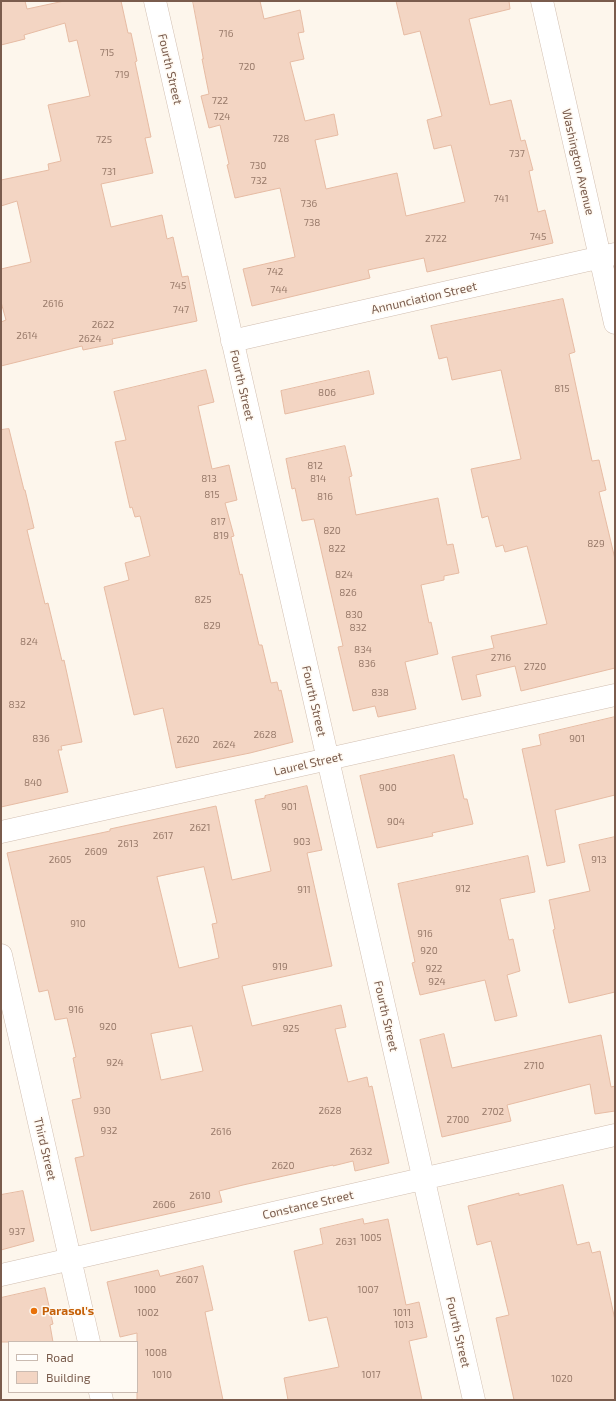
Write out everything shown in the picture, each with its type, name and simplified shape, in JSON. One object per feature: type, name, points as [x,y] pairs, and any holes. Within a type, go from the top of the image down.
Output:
[{"type":"street","name":"Fourth Street","points":[[155,1],[474,1400]]},
{"type":"street","name":"Washington Avenue","points":[[542,1],[608,256],[615,324]]},
{"type":"street","name":"Annunciation Street","points":[[232,341],[608,256]]},
{"type":"street","name":"Laurel Street","points":[[1,832],[615,695]]},
{"type":"street","name":"Third Street","points":[[1,955],[89,1341]]},
{"type":"street","name":"Constance Street","points":[[1,1275],[615,1135]]},
{"type":"building","points":[[1,1],[25,1],[27,9],[64,1],[121,1],[128,33],[131,33],[137,61],[135,62],[151,137],[145,138],[153,173],[101,184],[111,227],[162,215],[167,239],[173,237],[182,277],[188,276],[197,321],[112,339],[113,344],[83,350],[82,346],[1,366],[1,322],[6,320],[1,302],[1,269],[31,262],[17,201],[1,206],[1,180],[49,170],[48,164],[61,161],[48,105],[90,96],[77,40],[69,42],[65,23],[24,35],[25,39],[1,45]]},
{"type":"building","points":[[193,1],[260,1],[264,19],[300,10],[304,32],[298,33],[304,59],[290,62],[305,121],[334,114],[338,135],[315,140],[326,189],[397,173],[406,216],[465,202],[451,145],[434,149],[427,120],[442,116],[420,31],[404,35],[396,1],[509,1],[510,9],[469,19],[490,105],[511,100],[521,141],[525,140],[533,170],[529,171],[538,212],[545,210],[553,243],[427,272],[424,258],[368,270],[370,278],[252,306],[243,269],[295,257],[280,188],[235,198],[220,125],[209,128],[201,96],[209,94]]},
{"type":"building","points":[[563,299],[575,352],[569,354],[592,461],[599,460],[606,490],[599,492],[615,559],[615,668],[521,691],[515,666],[476,675],[481,696],[462,700],[452,657],[494,648],[491,636],[547,624],[527,546],[505,552],[503,545],[496,547],[488,516],[482,518],[471,469],[521,459],[501,370],[452,380],[447,357],[439,359],[431,326]]},
{"type":"building","points":[[206,370],[214,402],[198,406],[212,469],[229,465],[237,500],[225,503],[234,536],[231,537],[240,575],[242,574],[259,645],[262,645],[271,683],[277,682],[279,691],[281,690],[293,742],[250,753],[176,768],[163,708],[134,715],[104,587],[129,580],[125,563],[150,556],[140,516],[135,517],[132,507],[130,508],[115,442],[126,440],[114,392]]},
{"type":"building","points":[[369,371],[374,394],[285,414],[281,391]]},
{"type":"building","points":[[9,429],[34,528],[27,530],[45,604],[48,603],[62,661],[64,660],[82,742],[61,746],[62,750],[58,750],[68,792],[1,807],[1,430]]},
{"type":"building","points":[[345,446],[352,476],[349,477],[356,515],[438,498],[447,545],[453,544],[459,573],[444,576],[444,580],[421,585],[429,623],[431,622],[438,654],[405,662],[416,709],[378,717],[375,706],[353,711],[338,647],[343,646],[314,519],[302,521],[295,488],[292,489],[286,459]]},
{"type":"building","points":[[615,717],[615,795],[555,810],[565,862],[547,866],[522,749],[541,745],[539,735]]},
{"type":"building","points":[[454,755],[464,799],[467,799],[473,824],[432,833],[433,836],[377,848],[360,776]]},
{"type":"building","points":[[307,786],[322,850],[307,853],[332,966],[242,986],[252,1026],[341,1005],[346,1027],[335,1029],[348,1082],[367,1077],[369,1087],[372,1086],[389,1163],[355,1171],[353,1161],[243,1185],[219,1191],[222,1202],[91,1231],[75,1158],[84,1156],[72,1100],[81,1098],[73,1058],[76,1057],[67,1018],[55,1020],[48,990],[39,992],[7,853],[216,806],[232,880],[271,871],[255,800],[265,798],[265,796]],"holes":[[[204,867],[217,923],[212,924],[219,958],[179,968],[157,877]],[[192,1026],[203,1071],[161,1080],[151,1034]]]},
{"type":"building","points":[[615,837],[615,992],[569,1003],[553,930],[555,929],[549,900],[590,891],[579,845]]},
{"type":"building","points":[[528,856],[535,892],[500,899],[509,940],[513,939],[520,971],[507,975],[517,1016],[495,1021],[485,980],[420,995],[412,963],[415,962],[398,884]]},
{"type":"building","points":[[444,1034],[452,1068],[601,1035],[611,1087],[615,1086],[615,1111],[595,1114],[590,1084],[507,1105],[511,1121],[442,1137],[420,1040]]},
{"type":"building","points":[[563,1185],[577,1245],[589,1242],[592,1253],[600,1251],[615,1320],[615,1400],[514,1400],[496,1318],[509,1315],[491,1241],[477,1245],[468,1206],[519,1193],[519,1195]]},
{"type":"building","points":[[23,1191],[34,1241],[1,1250],[1,1195]]},
{"type":"building","points":[[363,1219],[364,1224],[388,1219],[406,1305],[419,1302],[427,1337],[409,1341],[422,1400],[288,1400],[284,1378],[339,1367],[327,1317],[309,1321],[294,1251],[323,1244],[320,1229]]},
{"type":"building","points":[[203,1266],[213,1310],[205,1312],[223,1400],[137,1400],[137,1333],[120,1337],[107,1282],[158,1270],[160,1276]]},
{"type":"building","points":[[45,1288],[53,1324],[50,1325],[53,1341],[1,1342],[1,1298]]},
{"type":"place","name":"Parasol's","points":[[34,1311]]}]
